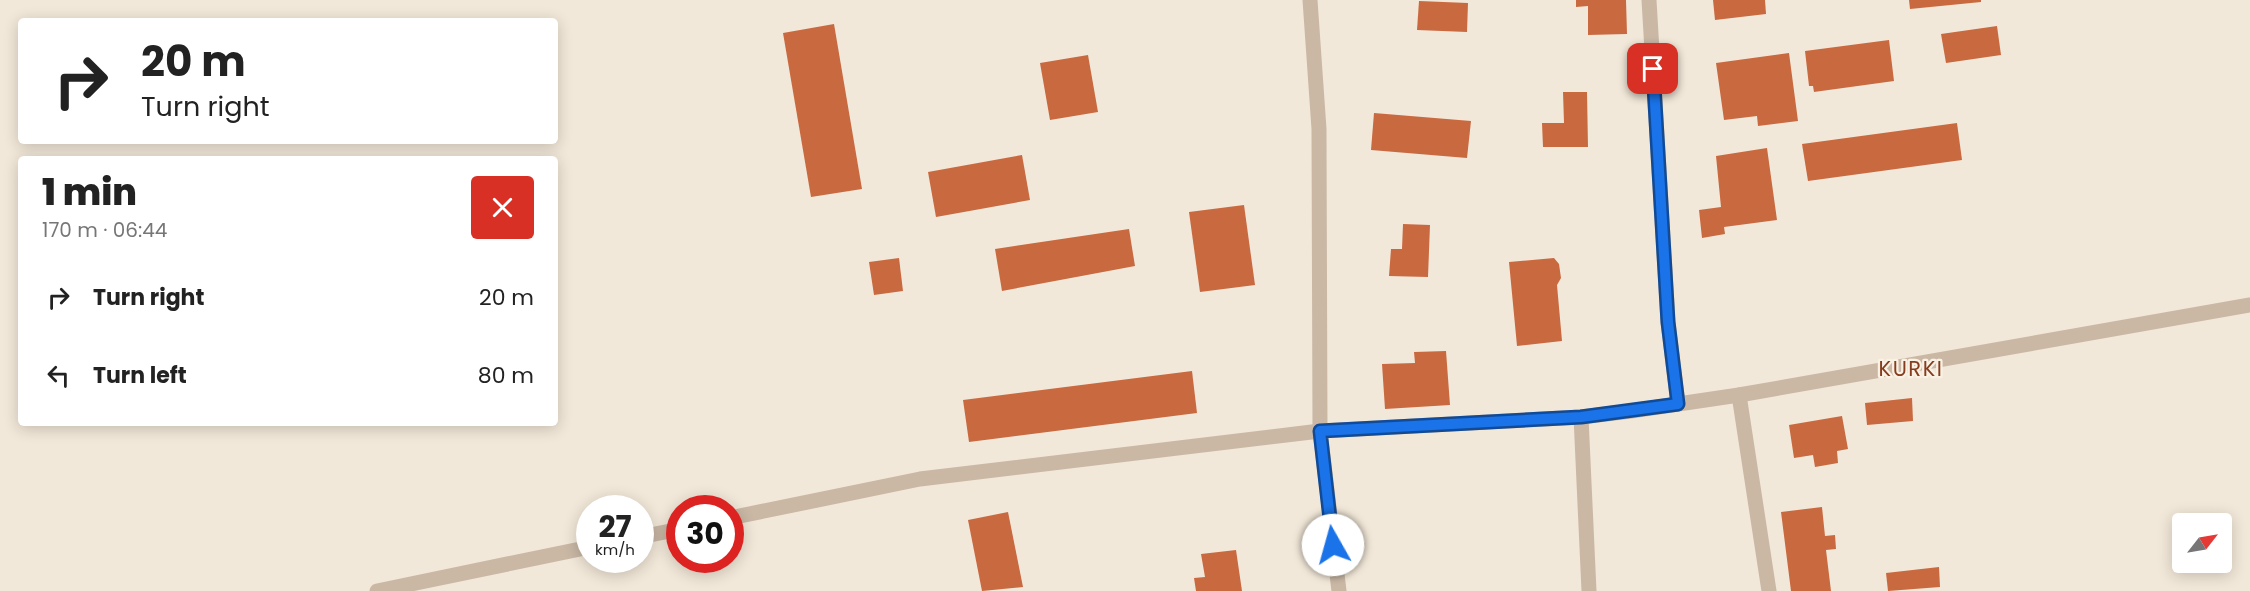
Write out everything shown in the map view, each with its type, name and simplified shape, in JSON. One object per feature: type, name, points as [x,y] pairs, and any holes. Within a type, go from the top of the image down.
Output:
[{"type":"street","points":[[1310,0],[1319,129],[1320,431],[1339,591]]},
{"type":"street","points":[[1649,0],[1668,322],[1678,404]]},
{"type":"street","points":[[744,515],[920,479],[1320,431],[1581,417],[1678,404],[2250,305]]},
{"type":"street","points":[[1739,395],[1769,591]]},
{"type":"street","points":[[1581,417],[1589,591]]},
{"type":"street","points":[[377,591],[576,550]]},
{"type":"building","points":[[1576,0],[1626,0],[1627,34],[1588,35],[1588,6],[1576,7]]},
{"type":"building","points":[[1713,0],[1765,0],[1766,14],[1715,20]]},
{"type":"building","points":[[1909,0],[1981,0],[1981,2],[1910,9]]},
{"type":"building","points":[[1419,1],[1468,3],[1467,32],[1417,30]]},
{"type":"building","points":[[834,24],[862,189],[811,197],[783,33]]},
{"type":"building","points":[[1997,26],[2001,55],[1946,63],[1941,34]]},
{"type":"building","points":[[1889,40],[1894,81],[1814,92],[1813,86],[1809,86],[1805,51]]},
{"type":"building","points":[[1789,53],[1798,121],[1758,126],[1757,116],[1724,120],[1716,63]]},
{"type":"building","points":[[1088,55],[1098,112],[1050,120],[1040,63]]},
{"type":"building","points":[[1563,92],[1587,92],[1588,147],[1543,147],[1542,123],[1564,123]]},
{"type":"building","points":[[1374,113],[1471,121],[1467,158],[1371,150]]},
{"type":"building","points":[[1957,123],[1962,160],[1808,181],[1802,144]]},
{"type":"building","points":[[1767,148],[1777,220],[1724,227],[1725,234],[1702,238],[1699,210],[1721,207],[1716,156]]},
{"type":"building","points":[[1022,155],[1030,200],[936,217],[928,172]]},
{"type":"building","points":[[1244,205],[1255,285],[1200,292],[1189,212]]},
{"type":"building","points":[[1403,224],[1430,225],[1428,277],[1389,276],[1391,249],[1402,249]]},
{"type":"building","points":[[1129,229],[1135,266],[1002,291],[995,249]]},
{"type":"building","points":[[899,258],[903,291],[874,295],[869,262]]},
{"type":"building","points":[[1554,258],[1559,264],[1561,278],[1557,285],[1562,341],[1517,346],[1509,262]]},
{"type":"building","points":[[1446,351],[1450,405],[1385,409],[1382,364],[1415,363],[1414,352]]},
{"type":"building","points":[[1192,371],[1197,413],[969,442],[963,400]]},
{"type":"building","points":[[1912,398],[1913,421],[1867,425],[1865,403]]},
{"type":"building","points":[[1842,416],[1848,449],[1837,451],[1838,463],[1815,467],[1813,455],[1794,458],[1789,425]]},
{"type":"building","points":[[1822,507],[1825,536],[1835,535],[1836,549],[1826,550],[1831,591],[1791,591],[1781,512]]},
{"type":"building","points":[[1008,512],[1023,587],[982,591],[968,520]]},
{"type":"building","points":[[1236,550],[1242,591],[1196,591],[1194,578],[1205,577],[1201,554]]},
{"type":"building","points":[[1939,567],[1940,587],[1888,591],[1886,573]]},
{"type":"district","name":"KURKI","points":[[1911,368]]},
{"type":"route","points":[[1333,545],[1320,431],[1581,417],[1678,404],[1668,322],[1653,69]]}]
